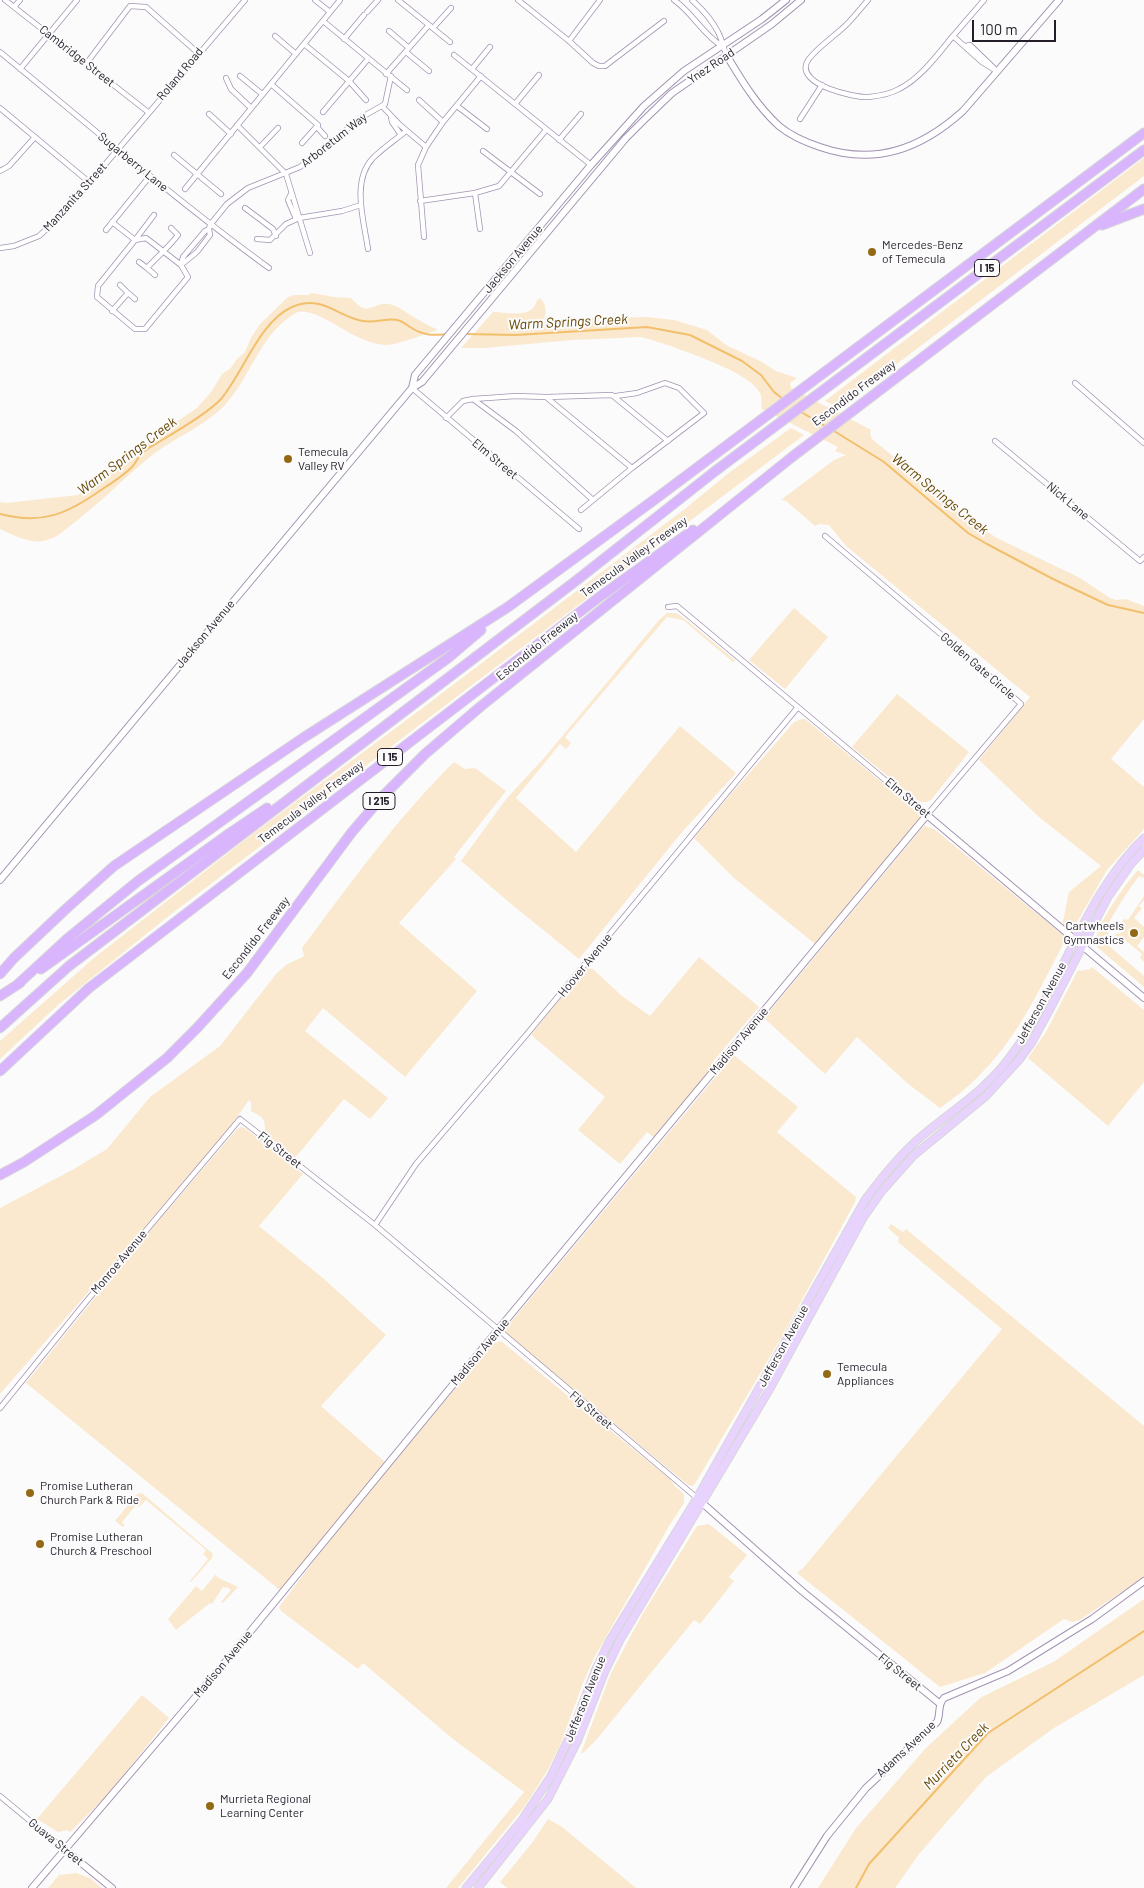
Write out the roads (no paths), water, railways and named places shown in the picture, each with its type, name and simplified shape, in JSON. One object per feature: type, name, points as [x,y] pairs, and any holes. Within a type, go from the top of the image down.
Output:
[{"type":"highway","points":[[17,985],[67,939],[138,881],[448,658],[508,607],[1144,133]]},
{"type":"highway","name":"Escondido Freeway","points":[[332,766],[761,438],[1144,150]]},
{"type":"highway","name":"Escondido Freeway","points":[[0,1175],[24,1162],[96,1115],[167,1058],[247,973],[362,820],[425,754],[480,707],[792,457],[1144,189]]},
{"type":"highway","points":[[1090,230],[1144,209]]},
{"type":"highway","name":"Temecula Valley Freeway","points":[[0,1071],[97,982],[602,596],[792,457]]},
{"type":"highway","points":[[0,974],[66,908],[114,866],[304,738],[508,607]]},
{"type":"highway","points":[[0,996],[55,960],[230,833],[332,766]]},
{"type":"highway","name":"Temecula Valley Freeway","points":[[0,1028],[69,966],[332,766]]},
{"type":"main road","name":"Jefferson Avenue","points":[[478,1888],[548,1799],[574,1750],[605,1671],[620,1640],[865,1200],[884,1175],[922,1136],[966,1102],[1009,1059],[1037,1016],[1074,940],[1106,882],[1124,858],[1144,838]]},
{"type":"main road","name":"Jefferson Avenue","points":[[466,1888],[522,1820],[551,1776],[610,1640],[787,1358],[863,1218],[882,1191],[913,1156],[986,1096],[1019,1060],[1032,1042],[1052,1007],[1108,897],[1131,864],[1144,850]]},
{"type":"main road","points":[[986,1096],[985,1093],[1002,1072],[1009,1059]]},
{"type":"main road","points":[[787,1358],[785,1355],[786,1351],[795,1335],[801,1313]]},
{"type":"street","name":"Cambridge Street","points":[[5,0],[148,112]]},
{"type":"street","points":[[14,7],[20,0]]},
{"type":"street","points":[[20,69],[78,0]]},
{"type":"street","name":"Roland Road","points":[[117,150],[245,0]]},
{"type":"street","points":[[315,0],[330,12]]},
{"type":"street","points":[[185,189],[340,0]]},
{"type":"street","points":[[344,39],[378,0]]},
{"type":"street","points":[[398,0],[450,42]]},
{"type":"street","points":[[518,0],[599,66],[605,66],[664,21]]},
{"type":"street","points":[[569,40],[600,0]]},
{"type":"street","points":[[674,0],[694,17],[712,40],[722,46]]},
{"type":"street","points":[[692,0],[719,34],[727,56],[750,93],[780,126],[807,142],[842,154],[861,155],[893,151],[932,136],[963,111],[1059,0]]},
{"type":"street","name":"Ynez Road","points":[[620,132],[644,106],[672,81],[762,19],[786,0]]},
{"type":"street","name":"Ynez Road","points":[[626,138],[672,94],[772,24],[800,0]]},
{"type":"street","points":[[868,0],[849,22],[811,56],[806,64],[809,76],[822,85],[846,95],[868,97],[884,95],[900,89],[932,62],[984,0]]},
{"type":"street","points":[[86,64],[130,6],[146,7],[198,53]]},
{"type":"street","points":[[401,135],[384,105],[389,75],[407,50],[450,8]]},
{"type":"street","points":[[323,20],[407,90]]},
{"type":"street","points":[[389,31],[429,71]]},
{"type":"street","points":[[275,36],[296,54]]},
{"type":"street","points":[[953,36],[982,62],[998,72]]},
{"type":"street","points":[[304,44],[349,80],[366,100]]},
{"type":"street","points":[[472,69],[490,47]]},
{"type":"street","name":"Sugarberry Lane","points":[[0,52],[210,227],[268,268]]},
{"type":"street","points":[[454,55],[591,165]]},
{"type":"street","points":[[323,112],[368,59]]},
{"type":"street","points":[[515,104],[539,75]]},
{"type":"street","points":[[240,76],[262,94]]},
{"type":"street","points":[[424,237],[418,165],[426,147],[443,122],[481,76]]},
{"type":"street","points":[[226,78],[231,90],[251,108]]},
{"type":"street","points":[[271,84],[318,125],[317,127],[325,136]]},
{"type":"street","points":[[800,119],[822,85]]},
{"type":"street","points":[[419,100],[443,122]]},
{"type":"street","name":"Arboretum Way","points":[[181,265],[183,257],[210,227],[227,204],[248,188],[300,168],[362,117],[384,105]]},
{"type":"street","points":[[457,106],[487,129]]},
{"type":"street","points":[[0,108],[89,182]]},
{"type":"street","points":[[208,114],[230,134]]},
{"type":"street","points":[[559,140],[581,114]]},
{"type":"street","points":[[391,117],[426,147]]},
{"type":"street","points":[[237,125],[286,174],[297,218],[310,253]]},
{"type":"street","points":[[302,143],[317,127]]},
{"type":"street","points":[[260,147],[278,128]]},
{"type":"street","points":[[420,201],[475,194],[499,186],[546,130]]},
{"type":"street","points":[[368,249],[361,182],[372,159],[406,131]]},
{"type":"street","name":"Jackson Avenue","points":[[412,388],[415,375],[620,132]]},
{"type":"street","points":[[0,171],[10,166],[34,137]]},
{"type":"street","name":"Jackson Avenue","points":[[0,880],[412,388],[422,382],[626,138]]},
{"type":"street","name":"Manzanita Street","points":[[0,248],[14,246],[39,236],[62,215],[117,150]]},
{"type":"street","points":[[484,151],[540,194]]},
{"type":"street","points":[[174,155],[221,194]]},
{"type":"street","points":[[106,230],[150,176]]},
{"type":"street","points":[[475,194],[480,229]]},
{"type":"street","points":[[559,204],[566,210]]},
{"type":"street","points":[[257,240],[270,240],[286,224],[297,218],[342,211],[362,205]]},
{"type":"street","points":[[245,208],[273,228],[276,236]]},
{"type":"street","points":[[112,222],[135,240],[146,238],[181,265],[188,277],[145,328],[135,329],[97,297],[98,286],[135,240],[154,215]]},
{"type":"street","points":[[147,268],[178,234],[171,228]]},
{"type":"street","points":[[139,262],[155,275]]},
{"type":"street","points":[[120,285],[135,298]]},
{"type":"street","points":[[112,311],[128,293]]},
{"type":"street","points":[[446,418],[463,401],[472,398],[616,396],[637,394],[665,384],[678,388],[704,413],[581,510]]},
{"type":"street","points":[[1076,384],[1144,443]]},
{"type":"street","name":"Elm Street","points":[[412,388],[578,529]]},
{"type":"street","points":[[616,396],[668,441]]},
{"type":"street","points":[[546,397],[632,468]]},
{"type":"street","points":[[472,398],[516,432],[593,500]]},
{"type":"street","name":"Nick Lane","points":[[996,441],[1142,559]]},
{"type":"street","name":"Golden Gate Circle","points":[[825,536],[1020,704],[927,815]]},
{"type":"street","name":"Elm Street","points":[[668,608],[677,606],[1144,998]]},
{"type":"street","name":"Hoover Avenue","points":[[375,1225],[416,1164],[528,1034],[798,707]]},
{"type":"street","name":"Madison Avenue","points":[[32,1888],[222,1666],[497,1331],[927,815]]},
{"type":"street","name":"Fig Street","points":[[240,1119],[375,1225],[802,1591],[939,1703]]},
{"type":"street","name":"Monroe Avenue","points":[[0,1408],[85,1303],[240,1119]]},
{"type":"street","name":"Adams Avenue","points":[[794,1888],[827,1836],[866,1788],[937,1722],[939,1703],[947,1696],[990,1679],[1020,1664],[1092,1618],[1144,1581]]},
{"type":"street","name":"Guava Street","points":[[0,1796],[112,1888]]},
{"type":"waterway","name":"Warm Springs Creek","points":[[0,514],[29,518],[54,515],[77,505],[117,479],[132,467],[145,450],[193,421],[221,399],[261,335],[281,314],[292,307],[312,303],[354,319],[363,321],[397,320],[423,333],[432,335],[446,334]]},
{"type":"waterway","name":"Warm Springs Creek","points":[[465,334],[516,335],[647,327],[690,335],[742,361],[761,375],[774,392],[783,399]]},
{"type":"waterway","name":"Warm Springs Creek","points":[[801,412],[827,427]]},
{"type":"waterway","name":"Warm Springs Creek","points":[[834,431],[884,462],[968,533],[1053,579],[1108,605],[1144,613]]},
{"type":"waterway","name":"Murrieta Creek","points":[[856,1888],[869,1864],[988,1733],[1144,1631]]},
{"type":"place","name":"Mercedes-Benz of Temecula","points":[[872,252]]},
{"type":"place","name":"Temecula Valley RV","points":[[288,459]]},
{"type":"place","name":"Cartwheels Gymnastics","points":[[1134,933]]},
{"type":"place","name":"Temecula Appliances","points":[[827,1374]]},
{"type":"place","name":"Promise Lutheran Church Park & Ride","points":[[30,1493]]},
{"type":"place","name":"Promise Lutheran Church & Preschool","points":[[40,1544]]},
{"type":"place","name":"Murrieta Regional Learning Center","points":[[210,1806]]}]
